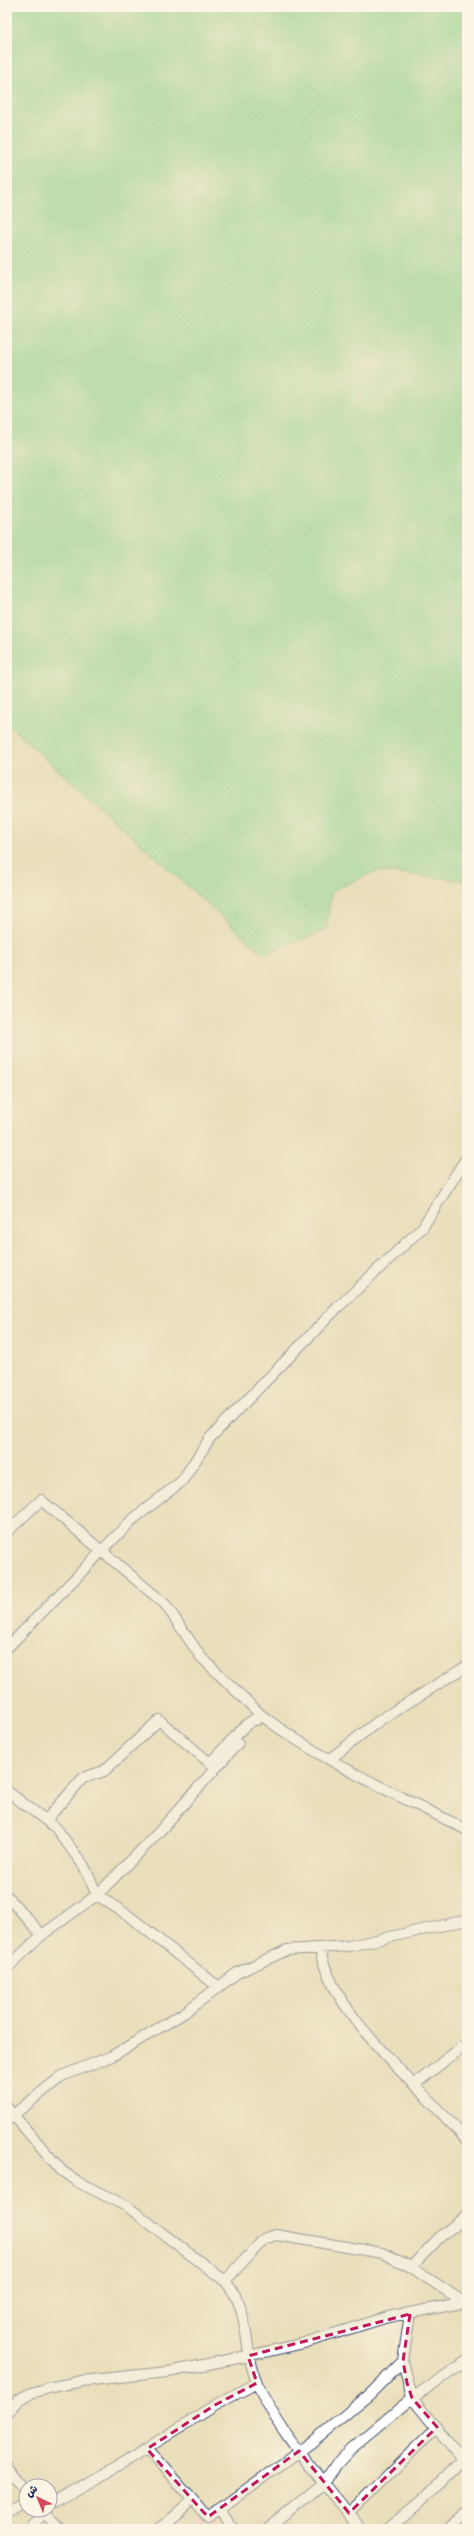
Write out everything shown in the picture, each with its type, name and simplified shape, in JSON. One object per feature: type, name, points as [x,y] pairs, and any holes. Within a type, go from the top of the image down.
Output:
[{"type":"street","points":[[7,1648],[132,1520],[182,1481],[210,1438],[338,1307],[422,1228],[467,1157]]},
{"type":"street","points":[[7,1532],[42,1500],[165,1604],[201,1657],[261,1715],[283,1732],[381,1789],[467,1830]]},
{"type":"street","points":[[330,1760],[380,1720],[467,1666]]},
{"type":"street","points":[[46,1820],[83,1778],[104,1771],[159,1720],[210,1763],[247,1724],[261,1715]]},
{"type":"street","points":[[7,1968],[42,1935],[97,1895],[168,1822],[261,1715]]},
{"type":"street","points":[[7,1791],[46,1820],[72,1847],[84,1866],[97,1895],[129,1916],[217,1986]]},
{"type":"street","points":[[7,1896],[42,1935]]},
{"type":"street","points":[[361,2529],[325,2482],[299,2452],[280,2425],[257,2383],[248,2356],[243,2311],[239,2299],[225,2281],[128,2207],[78,2182],[62,2171],[9,2114],[62,2076],[112,2056],[184,2013],[217,1986],[237,1973],[287,1950],[320,1950],[349,1946],[467,1920]]},
{"type":"street","points":[[320,1950],[326,1972],[339,1995],[364,2029],[467,2141]]},
{"type":"street","points":[[415,2084],[467,2043]]},
{"type":"street","points":[[411,2267],[440,2236],[467,2215]]},
{"type":"street","points":[[225,2281],[264,2239],[276,2235],[382,2253],[411,2267],[466,2302]]},
{"type":"street","points":[[7,2412],[18,2400],[30,2393],[48,2388],[82,2381],[168,2372],[248,2356],[304,2343],[388,2317],[410,2314],[466,2302]]},
{"type":"street","points":[[387,2529],[419,2503],[465,2461],[412,2398],[403,2361],[410,2314]]},
{"type":"street","points":[[147,2449],[208,2517],[222,2509],[253,2484],[299,2452],[369,2395],[403,2361]]},
{"type":"street","points":[[267,2529],[325,2482],[336,2465],[351,2449],[412,2398],[467,2361]]},
{"type":"street","points":[[58,2499],[147,2449],[215,2405],[257,2383]]},
{"type":"street","points":[[349,2513],[437,2427]]},
{"type":"street","points":[[7,2466],[18,2480]]},
{"type":"street","points":[[159,2529],[192,2500]]},
{"type":"street","points":[[7,2512],[18,2506]]},
{"type":"street","points":[[222,2509],[233,2529]]},
{"type":"street","points":[[448,2529],[467,2513]]},
{"type":"street","points":[[29,2529],[38,2518]]},
{"type":"street","points":[[50,2518],[62,2529]]},
{"type":"highlighted area","points":[[410,2314],[403,2361],[407,2383],[412,2398],[437,2427],[349,2513],[299,2451],[208,2517],[147,2449],[215,2405],[257,2383],[248,2356]]},
{"type":"shaded area","points":[[203,2517],[216,2529],[192,2529]]},
{"type":"green space","points":[[7,7],[467,7],[467,881],[376,871],[332,891],[326,930],[263,954],[7,724]]}]
